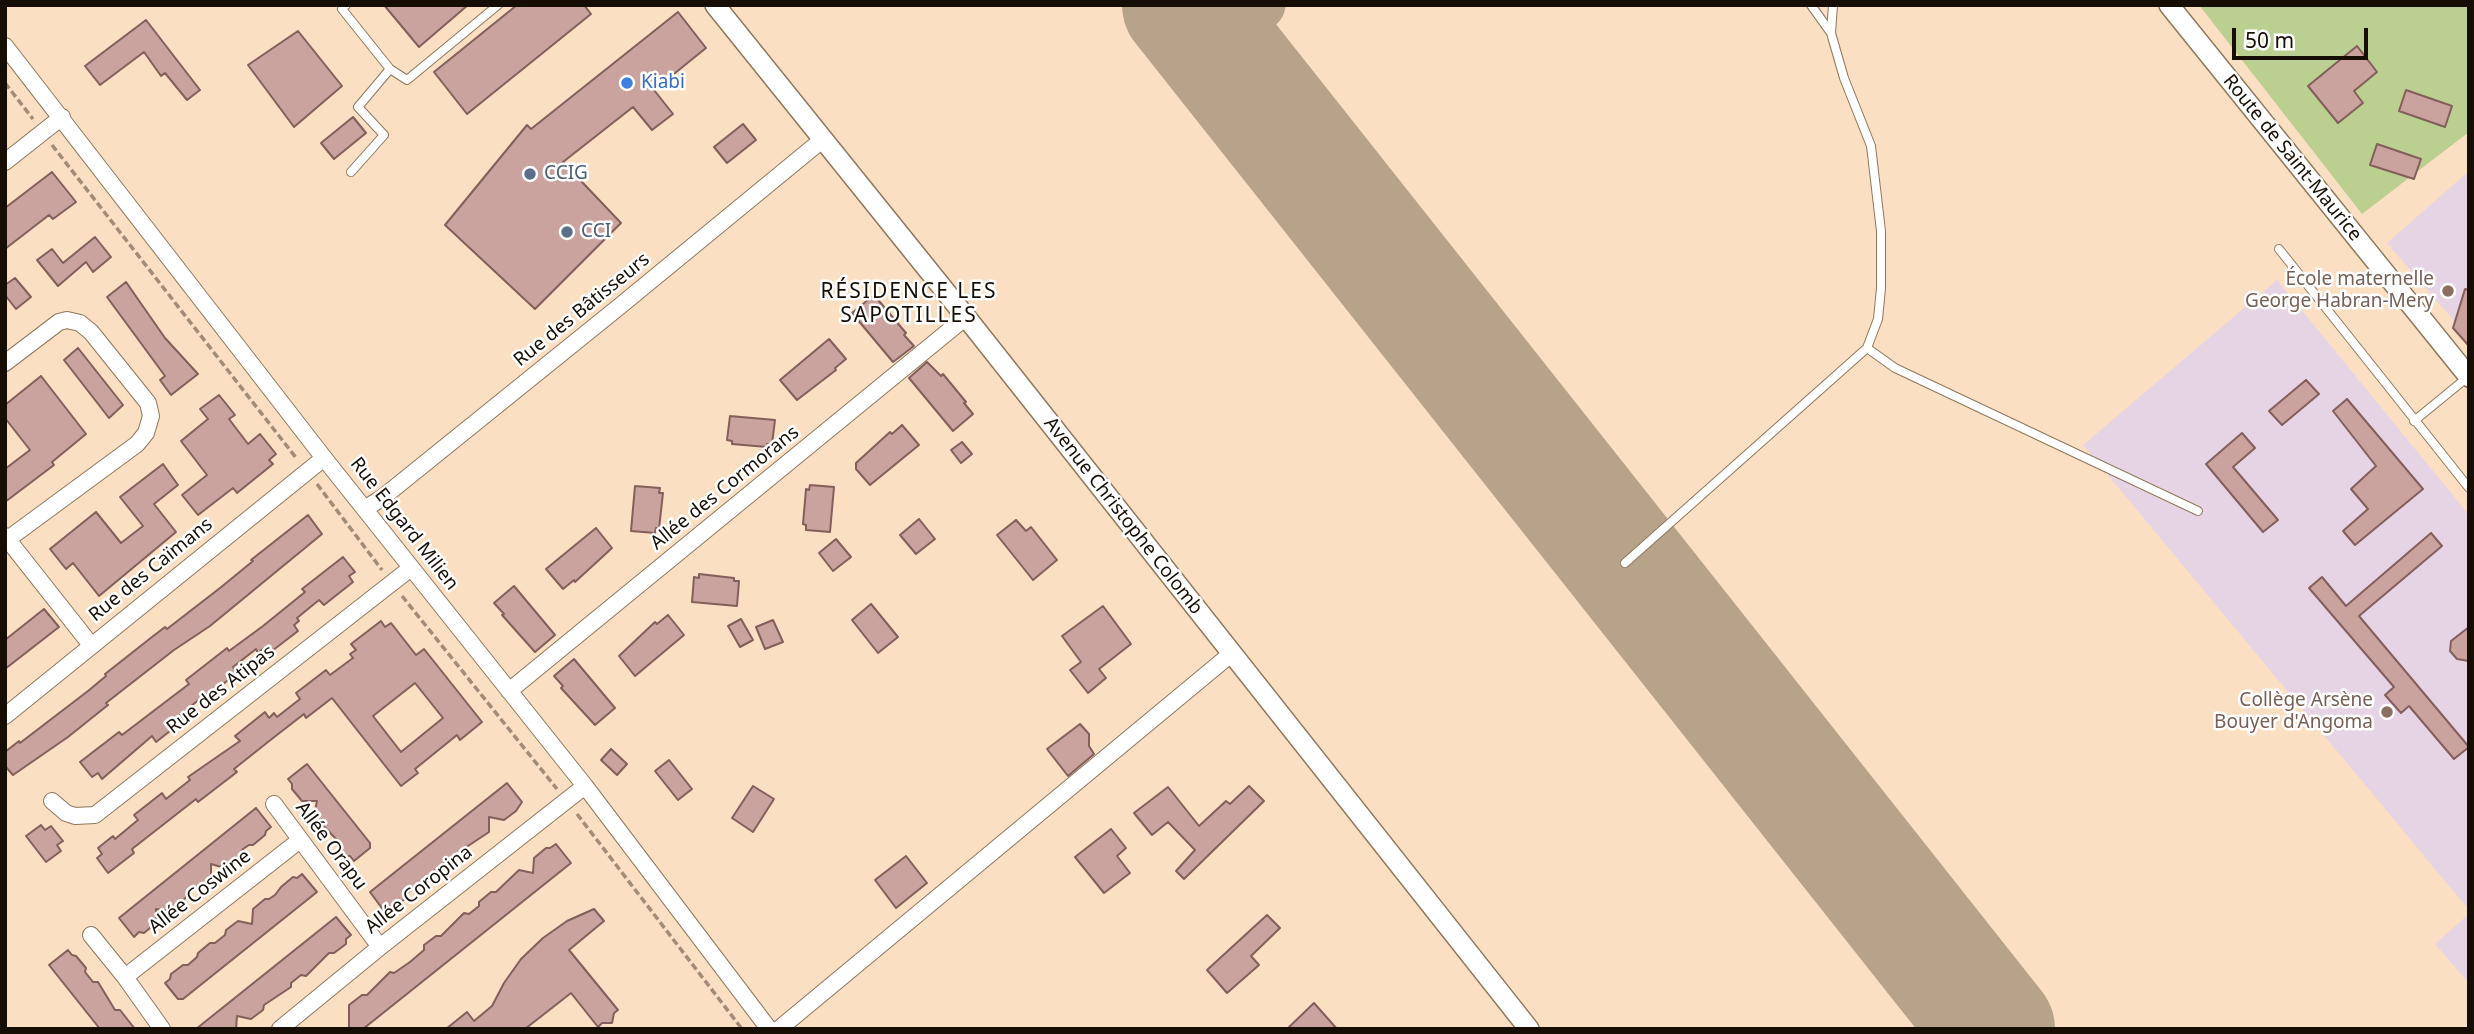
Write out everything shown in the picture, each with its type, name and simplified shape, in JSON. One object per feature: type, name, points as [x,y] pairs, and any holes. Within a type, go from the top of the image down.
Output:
[{"type":"street","name":"Avenue Christophe Colomb","points":[[715,5],[966,317],[1529,1029]]},
{"type":"street","name":"Route de Saint-Maurice","points":[[2169,5],[2469,376]]},
{"type":"street","name":"Rue Edgard Milien","points":[[5,46],[324,457],[585,786],[769,1029]]},
{"type":"street","points":[[5,162],[62,117]]},
{"type":"street","name":"Rue des Bâtisseurs","points":[[366,508],[382,498],[630,298],[822,140]]},
{"type":"street","name":"Allée des Cormorans","points":[[509,691],[966,317]]},
{"type":"street","points":[[5,363],[60,322],[67,320],[79,323],[91,332],[148,403],[151,416],[146,433],[137,444],[6,538],[91,645]]},
{"type":"street","name":"Rue des Caïmans","points":[[5,716],[324,457]]},
{"type":"street","name":"Rue des Atipas","points":[[52,801],[66,813],[75,816],[95,815],[411,568]]},
{"type":"street","points":[[779,1029],[1231,654]]},
{"type":"street","name":"Allée Coropina","points":[[280,1029],[585,786]]},
{"type":"street","name":"Allée Orapu","points":[[274,804],[380,947]]},
{"type":"street","name":"Allée Coswine","points":[[125,977],[300,840]]},
{"type":"street","points":[[91,935],[162,1029]]},
{"type":"lane","points":[[346,5],[342,9],[390,69],[407,80],[498,5]]},
{"type":"lane","points":[[1625,563],[1867,348],[1878,318],[1881,231],[1871,146],[1844,78],[1831,33],[1811,5]]},
{"type":"lane","points":[[1831,33],[1833,5]]},
{"type":"lane","points":[[351,172],[384,135],[358,107],[390,69]]},
{"type":"lane","points":[[2279,249],[2469,488]]},
{"type":"lane","points":[[1867,348],[1895,368],[2199,510]]},
{"type":"lane","points":[[2414,421],[2469,376]]},
{"type":"path","points":[[5,83],[742,1029]]},
{"type":"shaded area","name":"École maternelle George Habran-Mery","points":[[2469,171],[2469,338],[2387,243]]},
{"type":"shaded area","name":"Collège Arsène Bouyer d'Angoma","points":[[2277,280],[2469,515],[2469,910],[2083,445]]},
{"type":"shaded area","points":[[2469,914],[2469,983],[2435,944]]},
{"type":"green space","points":[[2199,5],[2469,5],[2469,132],[2362,214]]},
{"type":"building","points":[[384,5],[468,5],[419,47]]},
{"type":"building","points":[[517,5],[584,5],[591,14],[467,114],[434,72]]},
{"type":"building","name":"CCIG","points":[[678,12],[706,48],[654,90],[673,114],[652,130],[633,107],[563,162],[621,223],[535,309],[445,225],[527,125],[531,129]]},
{"type":"building","points":[[146,20],[200,90],[187,100],[165,73],[161,76],[144,52],[100,85],[85,66]]},
{"type":"building","points":[[298,31],[342,86],[294,127],[248,65]]},
{"type":"building","points":[[2357,46],[2377,72],[2354,91],[2363,103],[2338,123],[2308,86]]},
{"type":"building","points":[[2406,90],[2452,106],[2445,127],[2399,111]]},
{"type":"building","points":[[353,117],[366,133],[334,159],[321,143]]},
{"type":"building","points":[[743,124],[756,140],[727,163],[714,147]]},
{"type":"building","points":[[2377,144],[2421,159],[2414,179],[2370,165]]},
{"type":"building","points":[[52,172],[76,202],[53,219],[49,215],[5,249],[5,208]]},
{"type":"building","points":[[95,237],[111,257],[93,272],[86,262],[58,286],[37,260],[52,249],[63,263]]},
{"type":"building","points":[[15,278],[31,297],[16,309],[5,295],[5,285]]},
{"type":"building","points":[[126,282],[165,338],[198,374],[171,395],[160,380],[165,376],[107,297]]},
{"type":"building","points":[[2465,289],[2469,290],[2469,346],[2453,328]]},
{"type":"building","points":[[874,295],[914,346],[893,362],[852,313]]},
{"type":"building","points":[[829,339],[846,359],[797,400],[780,380]]},
{"type":"building","points":[[78,348],[123,405],[109,418],[64,360]]},
{"type":"building","points":[[927,362],[941,376],[943,374],[973,414],[953,431],[909,378]]},
{"type":"building","points":[[41,376],[86,434],[52,462],[54,465],[5,502],[5,469],[30,450],[5,418],[5,405]]},
{"type":"building","points":[[2306,380],[2319,394],[2282,425],[2269,411]]},
{"type":"building","points":[[219,395],[235,415],[229,419],[248,444],[260,434],[276,454],[269,460],[273,464],[237,493],[233,488],[198,515],[182,495],[207,475],[181,441],[208,419],[200,409]]},
{"type":"building","points":[[2347,399],[2423,489],[2355,545],[2343,531],[2368,509],[2351,489],[2376,466],[2333,411]]},
{"type":"building","points":[[730,416],[775,420],[772,444],[767,444],[767,447],[732,444],[732,441],[727,440]]},
{"type":"building","points":[[902,425],[919,445],[870,485],[856,469],[856,463],[890,432],[892,434]]},
{"type":"building","points":[[2242,433],[2255,448],[2233,467],[2278,520],[2263,532],[2206,464]]},
{"type":"building","points":[[962,442],[972,454],[961,463],[951,450]]},
{"type":"building","points":[[163,464],[178,485],[154,504],[176,532],[99,596],[73,563],[66,569],[50,549],[96,512],[121,543],[143,526],[120,497]]},
{"type":"building","points":[[810,485],[834,487],[830,532],[806,530],[806,525],[803,524],[806,489],[809,490]]},
{"type":"building","points":[[635,486],[660,488],[659,493],[663,493],[659,529],[656,528],[655,533],[631,531]]},
{"type":"building","points":[[308,515],[322,534],[210,626],[174,650],[106,703],[108,705],[68,737],[13,775],[5,766],[5,752],[88,691],[106,676],[105,674],[165,627],[167,629],[220,588]]},
{"type":"building","points":[[919,519],[935,539],[916,554],[900,535]]},
{"type":"building","points":[[1016,520],[1026,531],[1031,527],[1057,560],[1033,580],[997,535]]},
{"type":"building","points":[[596,528],[612,548],[575,582],[574,580],[563,589],[546,569]]},
{"type":"building","points":[[2431,533],[2442,546],[2359,616],[2469,747],[2454,759],[2409,706],[2401,713],[2385,695],[2394,687],[2309,588],[2322,577],[2346,606]]},
{"type":"building","points":[[836,539],[851,557],[833,571],[819,553]]},
{"type":"building","points":[[343,557],[355,572],[349,576],[353,582],[324,605],[319,600],[297,618],[299,621],[294,625],[298,631],[268,654],[264,648],[258,653],[256,649],[233,667],[237,673],[180,715],[184,720],[156,742],[152,736],[102,779],[98,773],[92,777],[80,762],[119,732],[122,735],[189,684],[186,680],[227,648],[229,651],[263,626],[305,592],[302,589]]},
{"type":"building","points":[[699,574],[739,581],[737,606],[692,602],[694,577],[699,578]]},
{"type":"building","points":[[514,586],[555,635],[535,652],[494,603]]},
{"type":"building","points":[[871,604],[898,637],[878,653],[852,620]]},
{"type":"building","points":[[1103,606],[1131,644],[1099,669],[1106,678],[1088,693],[1070,670],[1081,662],[1062,636]]},
{"type":"building","points":[[44,609],[59,627],[5,669],[5,640]]},
{"type":"building","points":[[668,615],[684,635],[635,676],[619,656],[655,622],[657,624]]},
{"type":"building","points":[[741,619],[753,640],[740,647],[728,626]]},
{"type":"building","points":[[773,620],[783,642],[765,649],[756,627]]},
{"type":"building","points":[[381,621],[385,627],[391,623],[416,655],[424,649],[482,722],[460,740],[457,735],[415,769],[418,773],[401,786],[332,698],[306,718],[304,714],[273,738],[234,769],[237,772],[198,802],[196,799],[132,849],[134,853],[108,873],[97,858],[102,854],[98,848],[113,836],[115,839],[138,820],[134,815],[162,793],[166,799],[190,780],[188,777],[240,741],[235,736],[265,712],[269,718],[274,713],[277,717],[300,699],[296,693],[326,670],[330,675],[353,658],[350,654],[356,650],[351,644]],"holes":[[[415,683],[443,718],[401,752],[373,716]]]},
{"type":"building","points":[[2469,627],[2469,661],[2457,659],[2450,651],[2451,641]]},
{"type":"building","points":[[574,659],[615,708],[595,725],[561,688],[563,686],[554,676]]},
{"type":"building","points":[[1080,724],[1089,734],[1089,746],[1094,754],[1068,776],[1047,749]]},
{"type":"building","points":[[611,749],[627,764],[617,775],[601,760]]},
{"type":"building","points":[[669,760],[692,789],[678,800],[655,771]]},
{"type":"building","points":[[307,764],[370,843],[370,848],[354,861],[350,856],[346,856],[336,844],[336,839],[314,816],[317,801],[302,801],[292,789],[288,779]]},
{"type":"building","points":[[507,783],[522,802],[516,811],[504,820],[489,817],[489,832],[462,850],[449,864],[444,863],[434,871],[434,876],[407,893],[406,898],[394,908],[389,907],[384,911],[370,892]]},
{"type":"building","points":[[753,786],[774,799],[753,832],[732,818]]},
{"type":"building","points":[[1249,786],[1264,801],[1184,879],[1176,871],[1195,850],[1168,822],[1152,835],[1134,813],[1168,787],[1199,826],[1226,801],[1230,804]]},
{"type":"building","points":[[256,808],[271,827],[265,835],[243,849],[225,868],[211,864],[211,879],[189,893],[171,911],[156,909],[156,923],[134,937],[119,918]]},
{"type":"building","points":[[41,825],[45,830],[51,826],[63,841],[57,845],[61,851],[46,862],[26,836]]},
{"type":"building","points":[[1111,829],[1126,848],[1117,856],[1130,873],[1104,893],[1075,857]]},
{"type":"building","points":[[556,844],[571,863],[363,1029],[349,1029],[349,1005],[362,995],[367,995],[390,972],[394,973],[410,962],[424,950],[424,945],[436,936],[441,936],[464,913],[469,914],[479,906],[479,902],[491,892],[496,892],[519,870],[533,873],[534,858]]},
{"type":"building","points":[[906,856],[927,883],[896,908],[875,880]]},
{"type":"building","points":[[302,874],[317,892],[183,999],[178,999],[165,983],[171,974],[183,965],[188,965],[198,953],[225,935],[226,930],[238,921],[252,924],[253,909],[275,895],[293,877],[297,878]]},
{"type":"building","points":[[594,909],[604,921],[569,950],[618,1010],[614,1013],[612,1023],[602,1023],[598,1027],[571,993],[525,1029],[446,1029],[467,1012],[474,1021],[492,1006],[521,959],[543,938],[567,921]]},
{"type":"building","points":[[1267,915],[1280,928],[1251,956],[1259,965],[1227,993],[1207,970]]},
{"type":"building","points":[[336,917],[351,935],[346,939],[346,944],[334,953],[329,953],[306,976],[301,975],[291,983],[291,987],[264,1005],[263,1010],[251,1019],[237,1016],[236,1029],[196,1029]]},
{"type":"building","points":[[68,950],[86,968],[85,972],[93,982],[98,982],[115,1010],[120,1010],[135,1029],[100,1029],[49,965]]},
{"type":"building","points":[[1314,1003],[1337,1029],[1287,1029]]},
{"type":"taxiway","points":[[1187,5],[1195,12],[1216,21],[1237,19],[1261,5]]},
{"type":"taxiway","points":[[1245,85],[1239,51],[1241,34],[1251,13]]},
{"type":"runway","points":[[1183,5],[1994,1029]]},
{"type":"place","name":"Kiabi","points":[[627,83]]},
{"type":"place","name":"CCIG","points":[[530,174]]},
{"type":"place","name":"CCI","points":[[567,232]]},
{"type":"place","name":"École maternelle George Habran-Mery","points":[[2448,291]]},
{"type":"place","name":"Collège Arsène Bouyer d'Angoma","points":[[2387,712]]},
{"type":"district","name":"RÉSIDENCE LES SAPOTILLES","points":[[909,304]]}]
